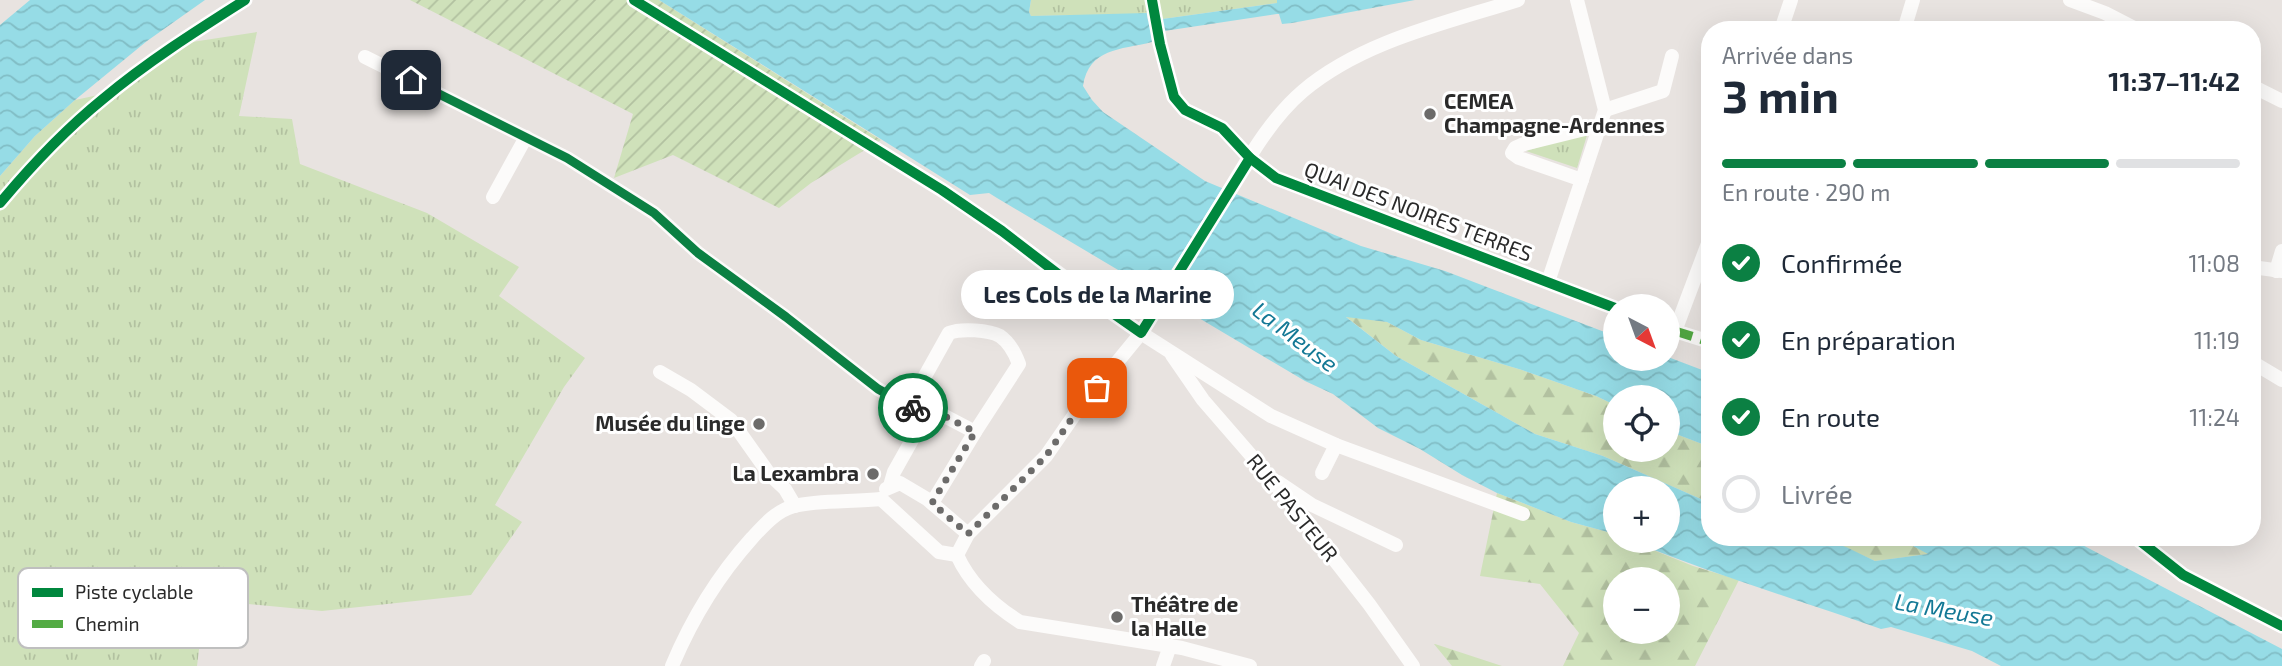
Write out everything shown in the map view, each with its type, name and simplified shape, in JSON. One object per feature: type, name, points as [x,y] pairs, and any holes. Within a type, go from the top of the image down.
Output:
[{"type":"street","points":[[671,666],[690,624],[712,587],[735,557],[778,513],[795,506],[881,499],[939,552],[962,544],[1046,456],[1077,411],[1141,333],[1258,145],[1282,112],[1303,90],[1352,59],[1416,33],[1518,0]]},
{"type":"street","points":[[1548,282],[1605,110],[1577,0]]},
{"type":"street","points":[[1784,21],[1791,0]]},
{"type":"street","points":[[1907,21],[1913,0]]},
{"type":"street","points":[[2070,0],[2107,7],[2126,21]]},
{"type":"street","points":[[1605,110],[1663,91],[1672,56]]},
{"type":"street","points":[[365,57],[567,158],[654,213],[698,253],[878,389],[920,411],[935,411],[975,432]]},
{"type":"street","points":[[2261,90],[2282,101]]},
{"type":"street","points":[[1582,180],[1519,158],[1512,153],[1515,148],[1524,144],[1601,125]]},
{"type":"street","points":[[493,197],[526,137]]},
{"type":"street","points":[[993,225],[1070,284],[1141,333],[1271,416],[1336,445],[1523,514]]},
{"type":"street","points":[[2261,268],[2279,271],[2282,251]]},
{"type":"street","points":[[1701,262],[1675,331],[1701,339]]},
{"type":"street","points":[[881,499],[882,492],[890,485],[920,411],[920,385],[949,333],[958,329],[999,335],[1014,350],[1019,364],[932,503]]},
{"type":"street","name":"RUE PASTEUR","points":[[1170,351],[1203,400],[1268,475],[1369,604],[1413,666]]},
{"type":"street","points":[[2261,367],[2282,380]]},
{"type":"street","points":[[660,372],[691,390],[731,420],[770,475],[785,489],[795,506]]},
{"type":"street","points":[[1322,474],[1336,445]]},
{"type":"street","points":[[1268,475],[1312,505],[1396,545]]},
{"type":"street","points":[[890,485],[901,484],[932,503],[962,544],[967,575],[1000,610],[1020,622],[1170,646],[1250,666]]},
{"type":"street","points":[[1163,666],[1170,646]]},
{"type":"green space","points":[[410,0],[659,0],[881,140],[811,183],[779,208],[673,155],[614,178],[633,114]]},
{"type":"green space","points":[[1031,0],[1277,0],[1278,3],[1148,21],[1147,14],[1031,16]]},
{"type":"green space","points":[[257,32],[239,116],[292,119],[300,164],[427,213],[519,267],[499,296],[585,358],[564,387],[495,505],[522,522],[471,595],[322,611],[248,604],[248,568],[18,568],[18,648],[199,648],[197,666],[0,666],[0,176],[35,136],[75,100],[126,89],[192,42]]},
{"type":"green space","points":[[1588,132],[1577,168],[1526,151]]},
{"type":"green space","points":[[1345,316],[1387,322],[1421,340],[1522,370],[1603,399],[1603,456],[1535,434],[1396,356]]},
{"type":"green space","points":[[1680,436],[1701,444],[1701,499],[1680,490],[1680,476],[1649,476],[1617,462],[1680,462]]},
{"type":"green space","points":[[1497,493],[1571,522],[1603,531],[1603,553],[1661,553],[1739,580],[1695,666],[1563,666],[1579,633],[1540,584],[1480,576]]},
{"type":"green space","points":[[1839,546],[1913,546],[1929,554],[1875,561]]},
{"type":"green space","points":[[1435,644],[1502,666],[1452,666]]},
{"type":"water","points":[[30,0],[205,0],[147,41],[75,100],[35,136],[0,176],[0,25]]},
{"type":"water","name":"La Meuse","points":[[659,0],[1031,0],[1031,16],[1147,13],[1148,21],[1277,3],[1277,0],[1415,0],[1292,23],[1282,24],[1277,14],[1151,33],[1152,42],[1118,49],[1099,57],[1086,74],[1083,86],[1103,112],[1205,181],[1361,246],[1445,271],[1603,331],[1603,371],[1680,371],[1680,362],[1701,370],[1701,444],[1680,436],[1680,385],[1603,385],[1603,399],[1522,370],[1421,340],[1387,322],[1346,317],[1396,356],[1535,434],[1603,456],[1603,462],[1617,462],[1649,476],[1603,476],[1603,531],[1571,522],[1497,493],[1378,428],[1333,394],[1305,381],[989,193],[970,195]]},
{"type":"water","name":"La Meuse","points":[[1680,490],[1701,499],[1701,546],[1843,546],[1875,561],[1928,554],[1913,546],[2084,546],[2282,649],[2282,666],[2001,666],[1972,651],[1891,627],[1881,629],[1662,553],[1680,553]]},
{"type":"marked path","points":[[1680,333],[1701,339]]},
{"type":"cycle path","points":[[0,203],[49,148],[103,99],[154,60],[245,0]]},
{"type":"cycle path","points":[[634,0],[942,190],[1141,333],[1250,158]]},
{"type":"cycle path","name":"QUAI DES NOIRES TERRES","points":[[1152,0],[1174,97],[1185,110],[1222,128],[1250,158],[1276,178],[1603,303]]},
{"type":"cycle path","points":[[2146,546],[2183,575],[2282,626]]},
{"type":"way so far","points":[[913,408],[926,415],[935,411],[975,432],[932,503],[968,534],[1046,456],[1077,411],[1097,388]]},
{"type":"place","name":"CEMEA Champagne-Ardennes","points":[[1430,114]]},
{"type":"place","name":"Les Cols de la Marine","points":[[1097,388]]},
{"type":"place","name":"Musée du linge","points":[[759,424]]},
{"type":"place","name":"La Lexambra","points":[[873,474]]},
{"type":"place","name":"Théâtre de la Halle","points":[[1117,617]]},
{"type":"route","points":[[411,80],[567,158],[654,213],[698,253],[878,389],[913,408]]}]
